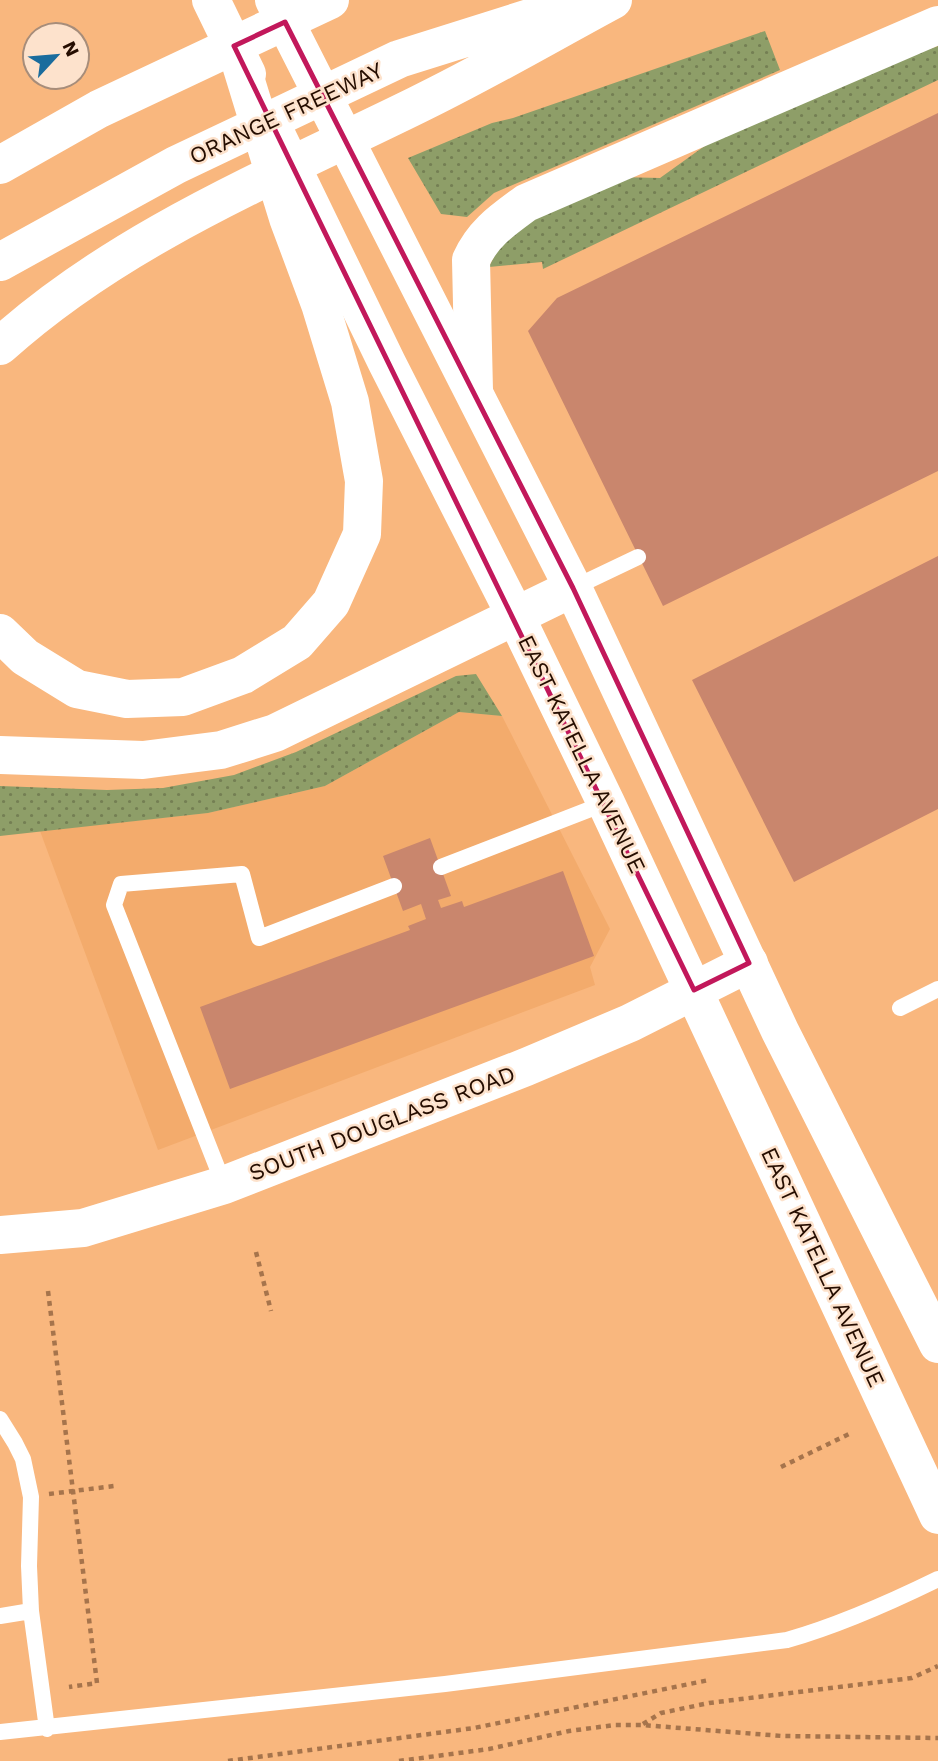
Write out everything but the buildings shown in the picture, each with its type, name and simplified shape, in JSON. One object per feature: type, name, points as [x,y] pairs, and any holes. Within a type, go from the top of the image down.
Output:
[{"type":"main road","name":"EAST KATELLA AVENUE","points":[[211,0],[387,363],[515,615],[606,803],[938,1515]]},
{"type":"main road","points":[[274,0],[286,18],[573,587],[784,1038],[938,1344]]},
{"type":"main road","points":[[0,165],[99,110],[330,0]]},
{"type":"main road","name":"ORANGE FREEWAY","points":[[0,262],[176,165],[399,59],[588,0]]},
{"type":"main road","points":[[0,346],[84,279],[198,211],[420,104],[613,0]]},
{"type":"main road","points":[[474,391],[471,260],[479,243],[492,228],[526,202],[938,25]]},
{"type":"main road","points":[[0,633],[25,657],[77,689],[127,699],[183,697],[243,675],[297,642],[331,603],[362,534],[364,481],[349,402],[320,304],[288,218],[238,55]]},
{"type":"main road","points":[[0,755],[143,760],[221,750],[275,733],[573,587]]},
{"type":"main road","name":"SOUTH DOUGLASS ROAD","points":[[0,1235],[83,1228],[224,1185],[526,1067],[630,1023],[749,963]]},
{"type":"lane","points":[[573,587],[638,557]]},
{"type":"lane","points":[[441,867],[606,803]]},
{"type":"lane","points":[[224,1185],[114,905],[121,884],[242,874],[259,938],[394,886]]},
{"type":"lane","points":[[900,1008],[938,989]]},
{"type":"lane","points":[[0,1419],[23,1460],[31,1497],[31,1611],[47,1729]]},
{"type":"lane","points":[[0,1732],[446,1684],[788,1640],[883,1606],[938,1579]]},
{"type":"lane","points":[[0,1616],[31,1611]]},
{"type":"path","points":[[256,1252],[271,1311]]},
{"type":"path","points":[[48,1291],[97,1683],[69,1687]]},
{"type":"path","points":[[780,1467],[849,1434]]},
{"type":"path","points":[[31,1497],[114,1486]]},
{"type":"path","points":[[642,1725],[661,1713],[685,1708],[912,1678],[938,1666]]},
{"type":"path","points":[[228,1761],[474,1728],[709,1680]]},
{"type":"path","points":[[399,1761],[489,1749],[569,1731],[615,1725],[782,1736],[938,1738]]},
{"type":"highlighted area","points":[[285,22],[573,588],[749,963],[694,990],[234,46]]},
{"type":"shaded area","points":[[459,712],[502,716],[610,929],[590,967],[595,985],[158,1150],[40,831],[208,813],[325,786]]},
{"type":"green space","points":[[765,31],[780,70],[494,193],[467,217],[441,214],[408,158],[492,123]]},
{"type":"green space","points":[[938,46],[938,80],[543,269],[542,262],[489,267],[502,240],[543,208],[619,177],[660,178],[713,140],[885,64]]},
{"type":"green space","points":[[476,674],[502,716],[459,712],[325,786],[208,813],[0,836],[0,786],[107,790],[163,788],[234,775],[296,752],[456,676]]}]
